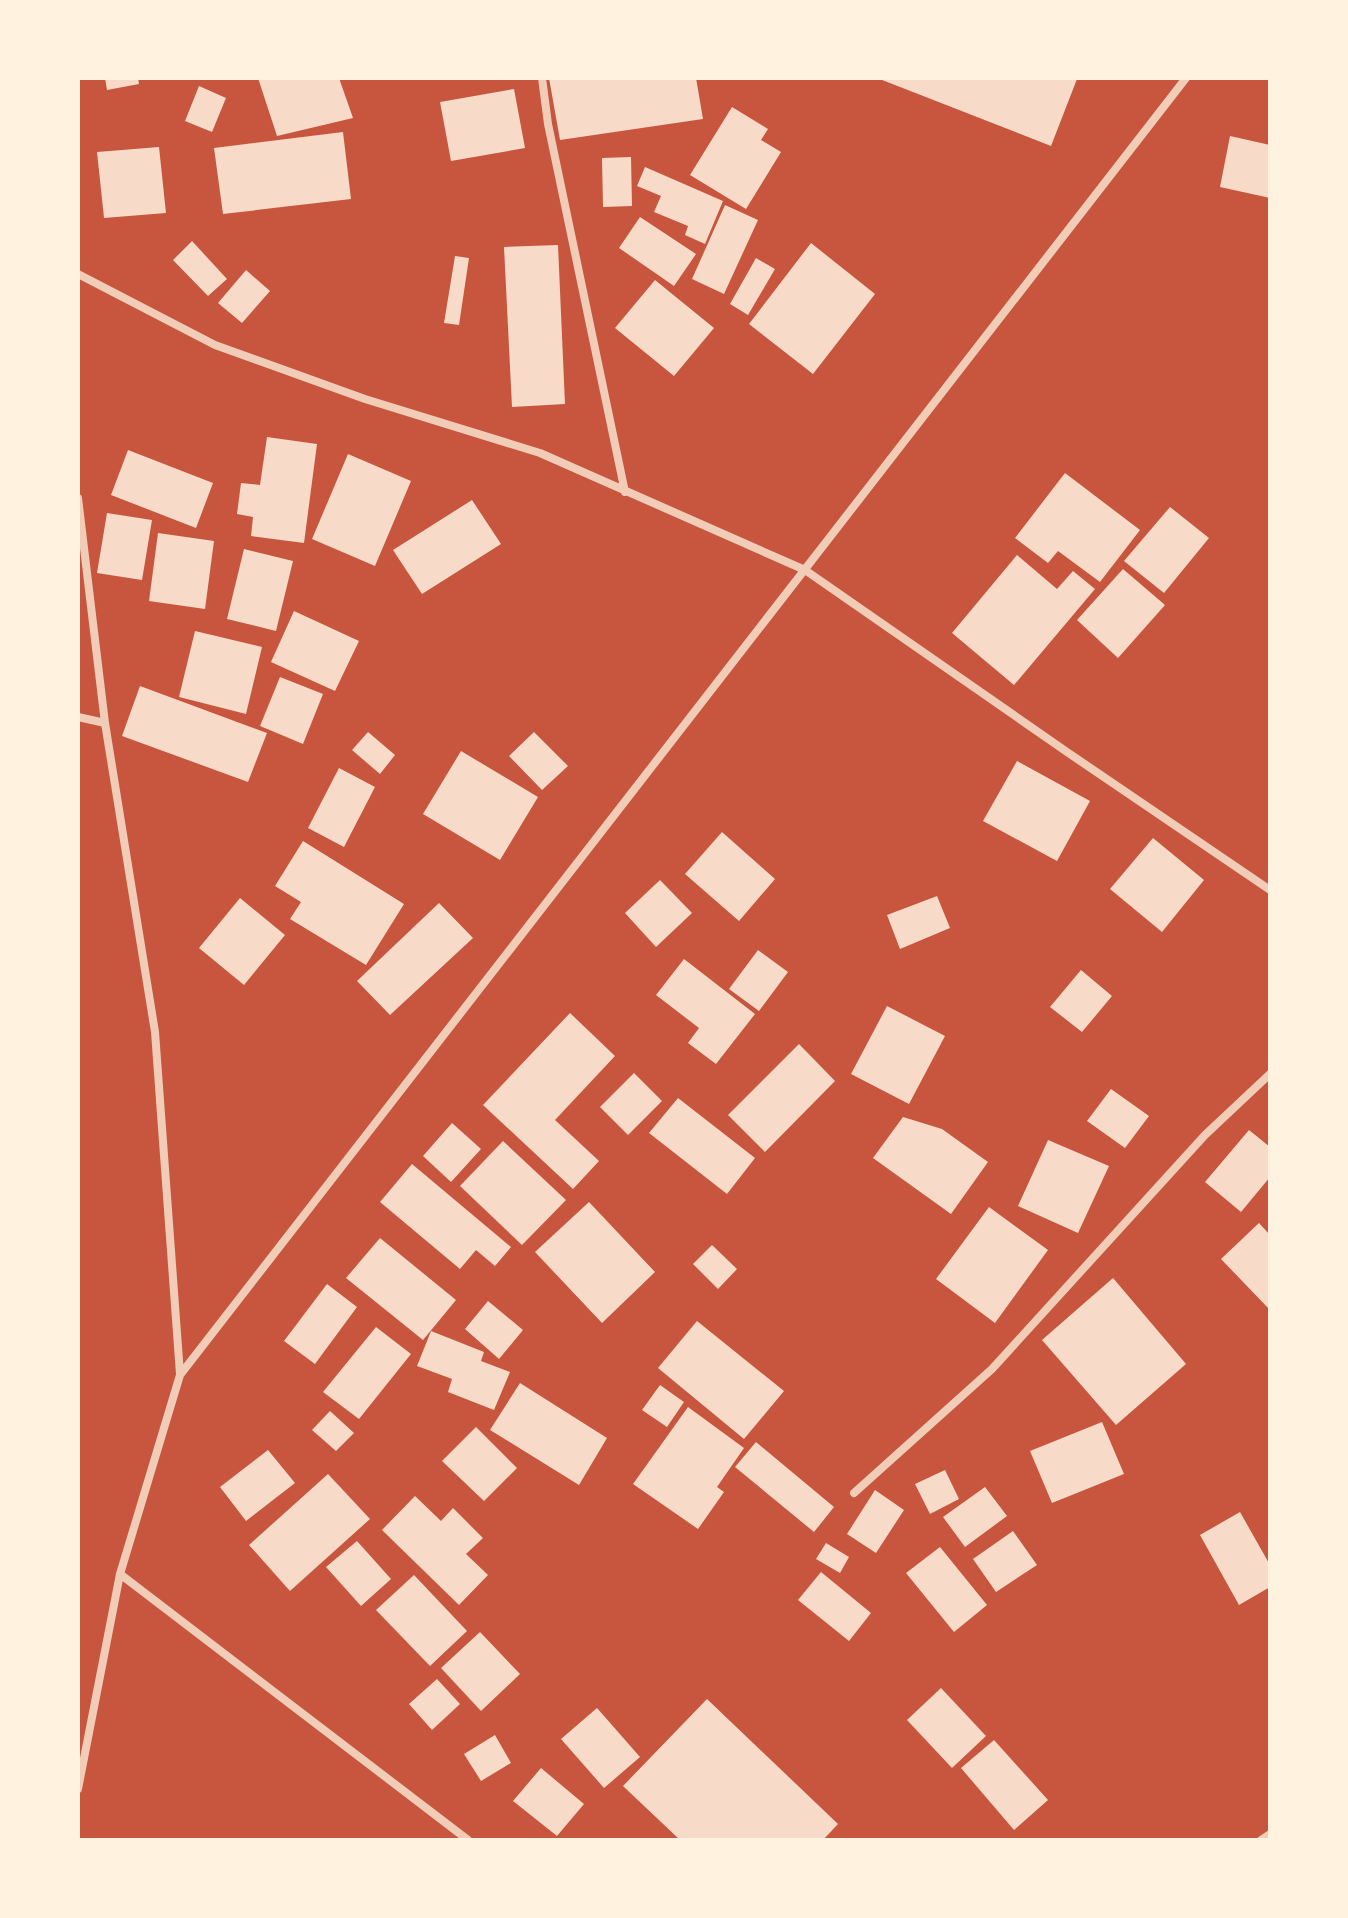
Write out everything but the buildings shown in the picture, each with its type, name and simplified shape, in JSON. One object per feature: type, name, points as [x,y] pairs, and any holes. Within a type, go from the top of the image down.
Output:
[{"type":"street","points":[[542,78],[548,124],[625,492]]},
{"type":"street","points":[[180,1375],[1186,78]]},
{"type":"street","points":[[78,274],[215,345],[365,399],[540,453],[805,570],[1270,890]]},
{"type":"street","points":[[78,498],[105,723],[155,1032],[180,1375],[120,1574],[78,1789]]},
{"type":"street","points":[[78,717],[105,723]]},
{"type":"street","points":[[854,1493],[992,1369],[1205,1135],[1270,1074]]},
{"type":"street","points":[[120,1574],[468,1840]]},
{"type":"street","points":[[1261,1840],[1270,1834]]}]
